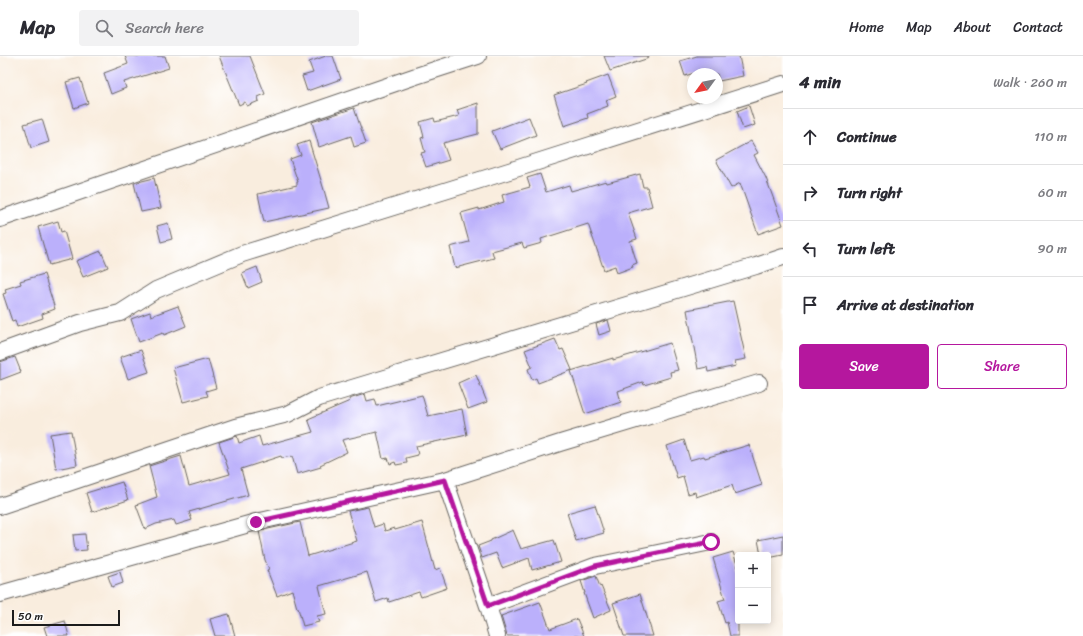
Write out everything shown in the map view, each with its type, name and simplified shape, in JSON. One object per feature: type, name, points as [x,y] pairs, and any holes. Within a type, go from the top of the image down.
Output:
[{"type":"street","points":[[0,219],[478,56]]},
{"type":"street","points":[[0,352],[80,323],[120,313],[156,290],[242,254],[783,84]]},
{"type":"street","points":[[0,506],[235,427],[288,414],[319,398],[783,257]]},
{"type":"street","points":[[0,594],[256,522],[445,480],[560,443],[759,383]]},
{"type":"street","points":[[445,480],[497,636]]},
{"type":"street","points":[[488,606],[595,566],[711,542]]},
{"type":"building","points":[[125,56],[165,56],[169,68],[124,82],[126,88],[111,94],[104,73],[128,64]]},
{"type":"building","points":[[219,56],[250,56],[265,94],[258,97],[259,101],[247,106],[245,102],[239,105]]},
{"type":"building","points":[[326,56],[333,56],[341,79],[307,91],[302,76],[313,73],[309,62]]},
{"type":"building","points":[[604,56],[648,56],[649,58],[610,71]]},
{"type":"building","points":[[697,56],[739,56],[743,76],[723,80],[723,68],[687,68],[687,75],[685,76],[680,61]]},
{"type":"building","points":[[608,75],[616,96],[606,100],[608,106],[587,114],[588,118],[564,126],[554,95]]},
{"type":"building","points":[[80,78],[88,103],[74,108],[66,82]]},
{"type":"building","points":[[478,103],[478,134],[443,143],[449,160],[426,167],[421,153],[425,152],[421,138],[424,137],[420,122],[434,118],[435,122],[459,116],[457,110]]},
{"type":"building","points":[[749,106],[755,125],[743,129],[737,111]]},
{"type":"building","points":[[354,108],[366,143],[354,147],[351,136],[319,147],[312,122]]},
{"type":"building","points":[[529,117],[536,135],[500,149],[492,131]]},
{"type":"building","points":[[42,119],[49,142],[31,148],[24,124]]},
{"type":"building","points":[[309,141],[329,208],[264,222],[258,194],[297,185],[298,182],[290,159],[301,155],[297,145]]},
{"type":"building","points":[[751,141],[758,153],[754,155],[766,178],[783,225],[758,234],[740,183],[731,188],[716,160]]},
{"type":"building","points":[[540,174],[546,192],[569,185],[571,191],[606,181],[607,183],[640,174],[643,187],[647,187],[652,206],[628,213],[637,239],[630,241],[637,263],[632,265],[633,267],[617,273],[615,266],[604,270],[588,224],[541,239],[542,243],[524,248],[522,243],[492,251],[494,258],[455,268],[450,247],[469,242],[461,213],[479,208],[479,210],[504,202],[502,195],[530,187],[527,178]]},
{"type":"building","points":[[154,178],[161,208],[141,212],[134,183]]},
{"type":"building","points":[[58,221],[61,232],[64,231],[72,259],[49,265],[38,227]]},
{"type":"building","points":[[168,223],[172,239],[161,242],[157,226]]},
{"type":"building","points":[[101,251],[108,267],[83,277],[76,261]]},
{"type":"building","points":[[257,267],[262,282],[248,288],[242,273]]},
{"type":"building","points":[[44,274],[55,309],[42,314],[43,318],[17,327],[15,320],[12,321],[3,294],[6,293],[5,289],[21,284],[20,281]]},
{"type":"building","points":[[733,301],[746,359],[735,361],[736,366],[708,372],[707,367],[698,369],[687,310]]},
{"type":"building","points":[[178,306],[186,326],[164,335],[163,333],[139,342],[131,319],[150,312],[151,316]]},
{"type":"building","points":[[608,320],[611,331],[599,335],[596,324]]},
{"type":"building","points":[[555,339],[560,350],[563,349],[572,370],[538,383],[536,378],[532,380],[528,369],[532,367],[525,350]]},
{"type":"building","points":[[670,343],[678,370],[670,372],[671,377],[644,385],[643,382],[618,391],[621,402],[585,414],[571,371]]},
{"type":"building","points":[[141,350],[149,372],[128,379],[120,357]]},
{"type":"building","points":[[15,357],[21,372],[0,380],[0,362]]},
{"type":"building","points":[[208,359],[216,388],[206,391],[208,396],[183,402],[173,368]]},
{"type":"building","points":[[476,375],[487,402],[468,409],[458,383]]},
{"type":"building","points":[[365,394],[367,401],[375,399],[377,406],[422,395],[428,416],[462,409],[467,435],[416,446],[418,455],[406,458],[407,463],[396,465],[395,462],[390,464],[388,458],[383,459],[377,432],[342,440],[347,452],[320,465],[321,467],[297,474],[292,456],[282,458],[281,456],[241,469],[248,495],[189,512],[192,520],[176,525],[174,520],[156,524],[145,529],[136,505],[157,497],[149,466],[181,456],[189,486],[230,474],[219,442],[237,436],[239,443],[259,436],[262,446],[313,432],[308,419],[350,401],[349,399]]},
{"type":"building","points":[[71,431],[77,465],[56,469],[50,434]]},
{"type":"building","points":[[684,440],[690,460],[704,456],[705,458],[749,445],[762,485],[735,494],[732,485],[696,497],[695,492],[688,494],[683,476],[677,478],[667,446]]},
{"type":"building","points":[[122,482],[128,500],[92,512],[86,493]]},
{"type":"building","points":[[595,505],[604,533],[576,541],[567,513]]},
{"type":"building","points":[[368,507],[374,527],[383,524],[385,531],[394,528],[395,530],[422,522],[435,570],[440,568],[447,588],[421,597],[419,592],[389,602],[388,598],[376,602],[367,572],[319,586],[326,614],[317,616],[319,622],[303,626],[292,590],[277,596],[267,570],[269,569],[265,560],[259,531],[300,522],[308,556],[357,541],[348,511]]},
{"type":"building","points":[[513,530],[521,549],[554,540],[561,562],[532,570],[529,558],[502,568],[496,553],[482,558],[478,546]]},
{"type":"building","points":[[85,534],[87,550],[75,551],[73,535]]},
{"type":"building","points":[[783,535],[783,555],[771,557],[771,552],[760,552],[758,540]]},
{"type":"building","points":[[733,552],[735,558],[735,624],[738,624],[738,636],[730,636],[727,622],[725,623],[718,601],[725,599],[713,558]]},
{"type":"building","points":[[120,572],[123,583],[112,587],[108,576]]},
{"type":"building","points":[[596,576],[611,610],[593,618],[581,581]]},
{"type":"building","points":[[640,594],[653,636],[624,636],[613,603]]},
{"type":"building","points":[[540,602],[550,629],[577,619],[584,636],[507,636],[501,616]]},
{"type":"building","points":[[229,614],[235,636],[215,636],[210,619]]},
{"type":"building","points":[[65,621],[69,636],[47,636],[44,627]]},
{"type":"route","points":[[256,522],[445,480],[488,606],[595,566],[711,542]]}]
